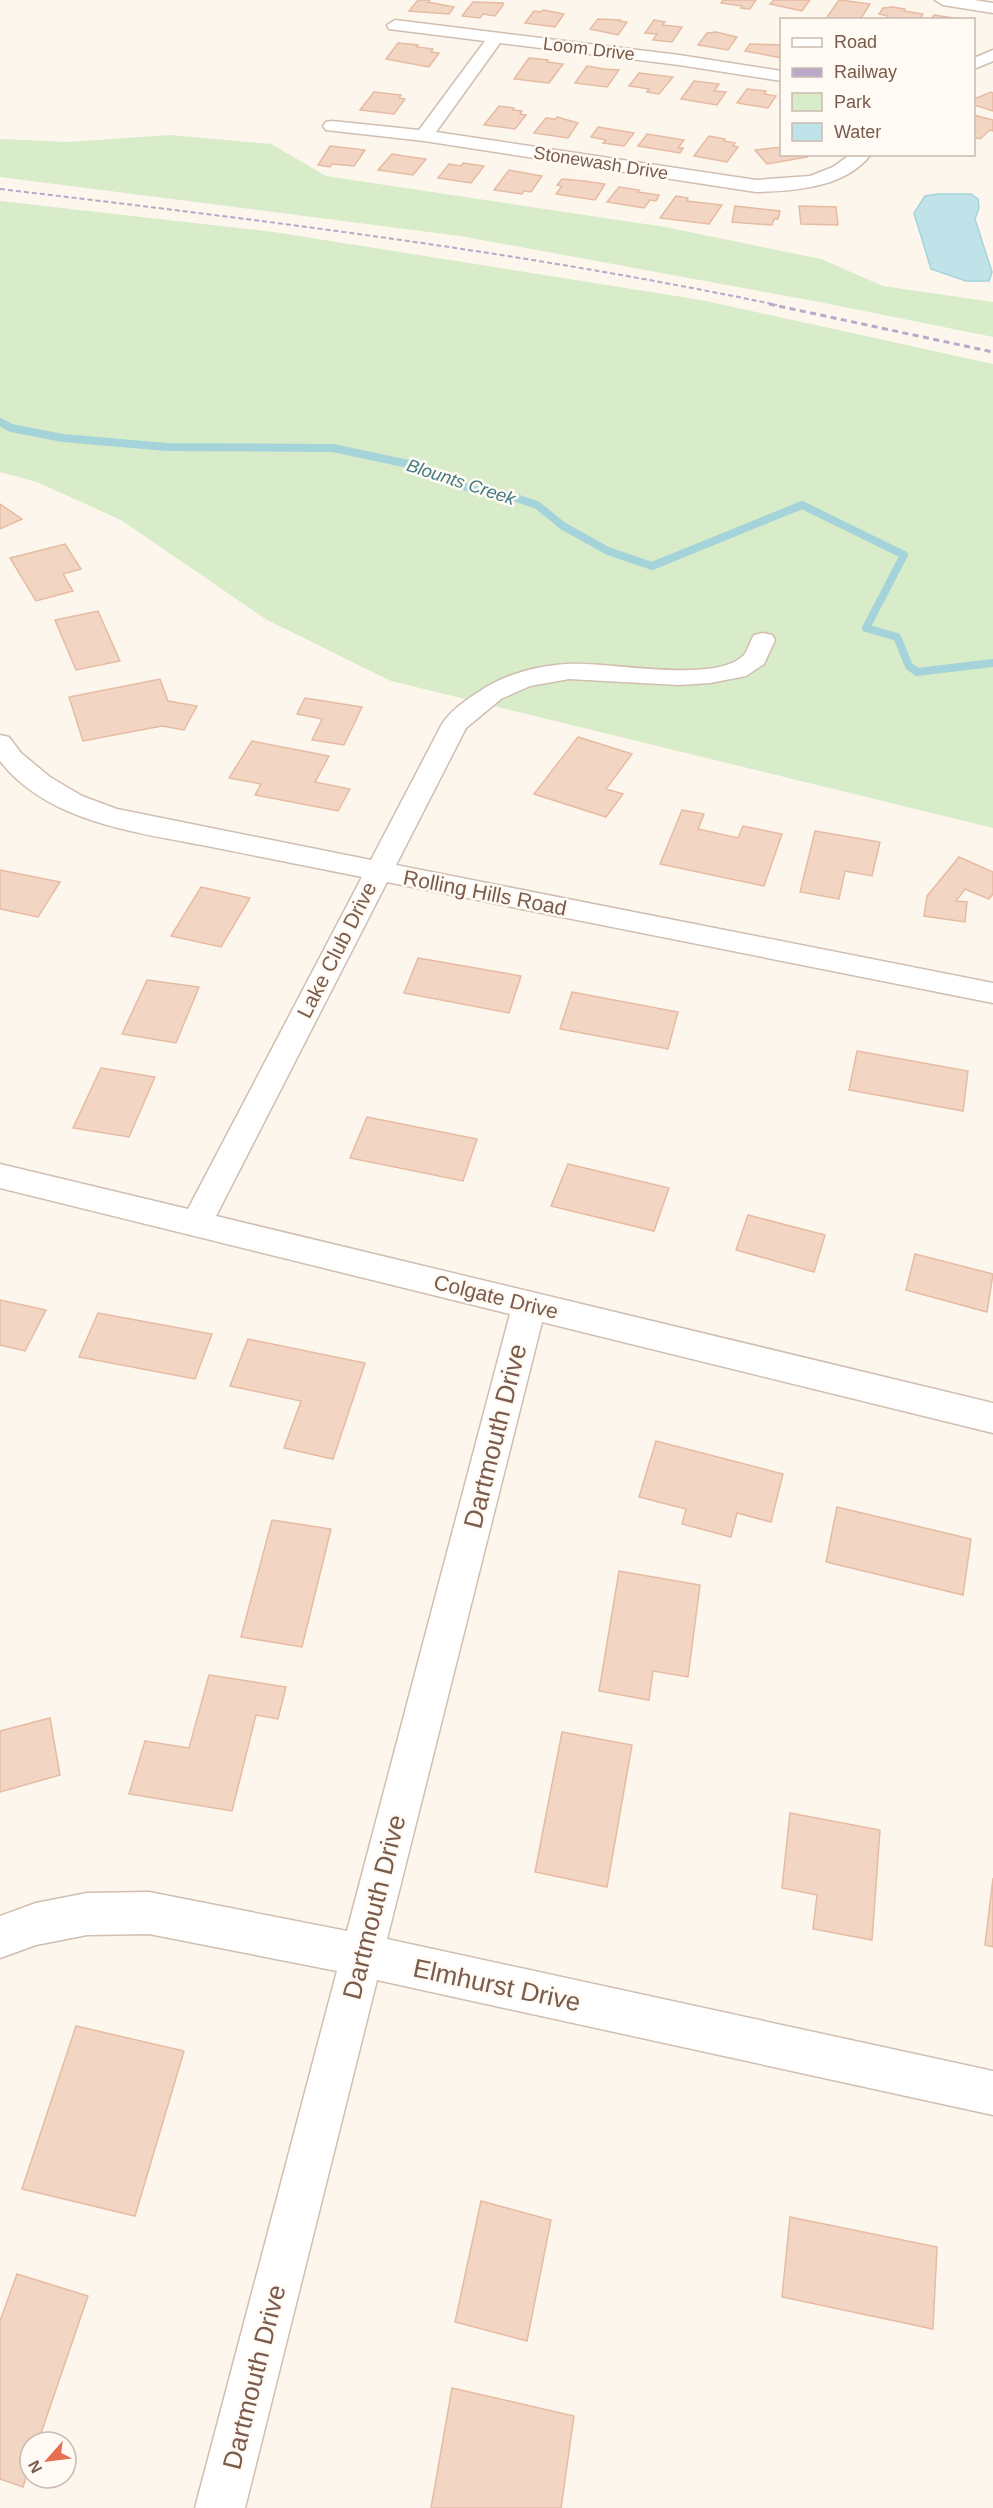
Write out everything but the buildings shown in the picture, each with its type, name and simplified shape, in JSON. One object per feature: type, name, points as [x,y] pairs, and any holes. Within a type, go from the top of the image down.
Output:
[{"type":"street","points":[[943,0],[993,8]]},
{"type":"street","name":"Loom Drive","points":[[395,25],[780,76]]},
{"type":"street","points":[[424,136],[496,37]]},
{"type":"street","points":[[975,64],[993,55]]},
{"type":"street","name":"Stonewash Drive","points":[[332,126],[424,136],[756,186],[794,184],[821,178],[840,172],[860,156]]},
{"type":"street","name":"Lake Club Drive","points":[[196,1224],[455,724],[471,707],[492,693],[516,682],[568,671],[717,677],[751,663],[759,654],[763,640]]},
{"type":"street","name":"Rolling Hills Road","points":[[0,743],[28,775],[56,795],[92,811],[126,821],[993,993]]},
{"type":"street","name":"Colgate Drive","points":[[0,1176],[993,1418]]},
{"type":"street","name":"Dartmouth Drive","points":[[220,2508],[529,1305]]},
{"type":"street","name":"Elmhurst Drive","points":[[0,1937],[36,1924],[87,1914],[148,1913],[362,1955],[993,2093]]},
{"type":"green space","points":[[169,135],[271,144],[326,176],[665,227],[821,259],[883,286],[993,302],[993,337],[809,300],[460,236],[0,177],[0,139],[69,142]]},
{"type":"green space","points":[[0,201],[274,232],[701,300],[993,364],[993,828],[391,681],[267,620],[121,520],[37,482],[0,472]]},
{"type":"water","points":[[971,194],[978,199],[979,208],[975,219],[992,272],[989,281],[966,281],[931,269],[914,213],[925,196]]},
{"type":"waterway","name":"Blounts Creek","points":[[0,422],[11,428],[63,438],[167,447],[333,448],[413,465],[474,490],[513,497],[537,505],[563,526],[608,551],[652,566],[802,505],[904,555],[866,628],[897,637],[909,666],[917,672],[993,663]]},
{"type":"railway","points":[[0,189],[390,238],[583,268],[777,305]]},
{"type":"railway","points":[[769,304],[993,352]]}]
